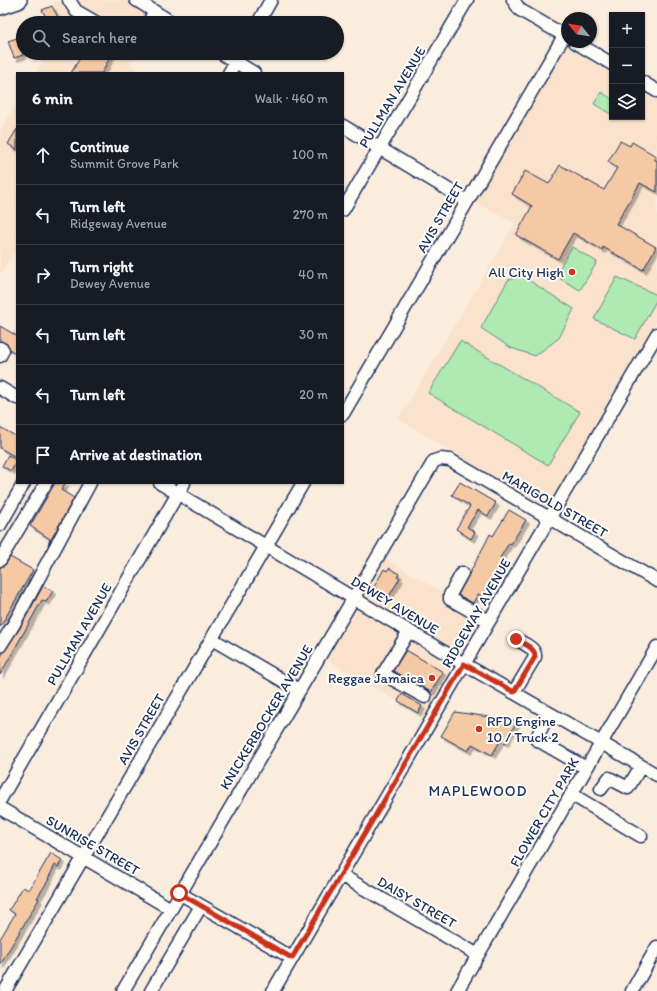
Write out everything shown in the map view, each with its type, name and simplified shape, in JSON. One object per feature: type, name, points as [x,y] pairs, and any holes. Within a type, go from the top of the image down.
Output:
[{"type":"highway","points":[[0,6],[18,0]]},
{"type":"street","points":[[69,0],[76,11],[85,16]]},
{"type":"street","points":[[136,0],[161,16]]},
{"type":"street","points":[[262,16],[271,0]]},
{"type":"street","name":"PULLMAN AVENUE","points":[[344,208],[466,0]]},
{"type":"street","points":[[513,0],[520,10],[561,34]]},
{"type":"street","points":[[152,16],[154,12]]},
{"type":"street","name":"AVIS STREET","points":[[344,412],[467,201],[561,45]]},
{"type":"street","points":[[585,48],[609,62]]},
{"type":"street","points":[[230,72],[236,60]]},
{"type":"street","points":[[241,60],[253,72]]},
{"type":"street","points":[[645,84],[656,89]]},
{"type":"street","points":[[344,127],[467,201]]},
{"type":"street","name":"RIDGEWAY AVENUE","points":[[273,991],[657,334]]},
{"type":"street","points":[[0,348],[3,350],[0,356]]},
{"type":"street","points":[[0,388],[16,397]]},
{"type":"street","name":"MARIGOLD STREET","points":[[437,460],[443,458],[450,460],[657,581]]},
{"type":"street","name":"KNICKERBOCKER AVENUE","points":[[123,991],[179,893],[432,464],[437,460]]},
{"type":"street","points":[[0,525],[23,484]]},
{"type":"street","points":[[0,560],[45,484]]},
{"type":"street","points":[[0,646],[14,624],[89,484]]},
{"type":"street","name":"DEWEY AVENUE","points":[[164,484],[181,488],[266,546],[464,664],[657,775]]},
{"type":"street","name":"AVIS STREET","points":[[5,991],[302,484]]},
{"type":"street","name":"PULLMAN AVENUE","points":[[0,800],[181,488]]},
{"type":"street","points":[[462,573],[450,595],[450,599],[489,621]]},
{"type":"street","points":[[409,631],[383,674],[425,697]]},
{"type":"street","points":[[212,639],[299,690]]},
{"type":"street","points":[[514,692],[536,653],[534,650],[516,639]]},
{"type":"street","name":"FLOWER CITY PARK","points":[[457,991],[657,647]]},
{"type":"street","points":[[549,713],[536,739],[586,768]]},
{"type":"street","points":[[601,789],[609,778],[628,788],[641,766]]},
{"type":"street","points":[[571,794],[641,836]]},
{"type":"street","name":"SUNRISE STREET","points":[[0,808],[171,909]]},
{"type":"street","name":"DAISY STREET","points":[[341,875],[478,955]]},
{"type":"street","points":[[179,893],[292,958]]},
{"type":"street","points":[[151,991],[201,906]]},
{"type":"street","points":[[632,991],[657,947]]},
{"type":"shaded area","points":[[63,0],[124,0],[150,16],[59,16],[54,3]]},
{"type":"shaded area","name":"All City High","points":[[565,48],[572,48],[609,69],[609,120],[645,120],[645,90],[657,97],[657,320],[547,509],[398,419],[515,224],[475,202]]},
{"type":"shaded area","points":[[43,60],[133,60],[130,65],[141,72],[36,72]]},
{"type":"shaded area","points":[[16,105],[16,253],[14,252],[0,275],[0,131]]},
{"type":"shaded area","points":[[379,555],[490,620],[431,721],[319,655]]},
{"type":"green space","points":[[601,92],[609,97],[609,113],[594,104]]},
{"type":"green space","points":[[572,247],[597,262],[580,290],[555,276]]},
{"type":"green space","points":[[522,276],[574,309],[559,338],[535,356],[511,348],[481,328],[508,280]]},
{"type":"green space","points":[[617,277],[655,294],[657,299],[635,339],[594,319]]},
{"type":"green space","points":[[460,341],[580,412],[548,465],[428,393]]},
{"type":"building","points":[[52,6],[57,16],[45,16],[42,10]]},
{"type":"building","points":[[16,38],[16,57],[14,58],[8,41]]},
{"type":"building","points":[[79,60],[108,60],[102,72],[72,72]]},
{"type":"building","points":[[16,131],[16,149],[8,144]]},
{"type":"building","points":[[620,141],[630,146],[632,142],[656,156],[654,159],[657,161],[657,192],[640,183],[616,224],[656,247],[643,270],[603,247],[602,250],[573,233],[558,259],[516,235],[532,206],[512,194],[525,171],[549,184],[560,165],[604,190],[617,168],[608,162]]},
{"type":"building","points":[[0,326],[16,335],[16,353],[10,350],[7,344],[0,341]]},
{"type":"building","points":[[0,427],[16,436],[16,453],[14,456],[0,448]]},
{"type":"building","points":[[8,455],[16,460],[11,471],[2,466]]},
{"type":"building","points":[[460,482],[496,503],[488,516],[478,510],[467,527],[475,532],[471,539],[456,529],[470,506],[452,495]]},
{"type":"building","points":[[54,484],[65,484],[61,490],[74,498],[48,545],[50,539],[30,526]]},
{"type":"building","points":[[509,510],[526,520],[500,558],[503,559],[482,596],[478,594],[473,603],[458,595],[490,534],[493,536]]},
{"type":"building","points":[[10,557],[33,570],[0,627],[0,567],[6,564]]},
{"type":"building","points":[[389,568],[399,574],[397,577],[400,578],[389,596],[374,587],[384,569],[387,571]]},
{"type":"building","points":[[43,586],[53,591],[46,602],[42,600],[0,675],[0,658],[20,628]]},
{"type":"building","points":[[406,650],[443,672],[431,692],[393,671]]},
{"type":"building","points":[[402,694],[422,706],[418,713],[398,701]]},
{"type":"building","name":"RFD Engine 10 / Truck 2","points":[[455,712],[517,721],[505,743],[500,741],[492,755],[472,744],[468,751],[441,736]]},
{"type":"building","points":[[51,853],[62,860],[58,867],[55,865],[49,879],[37,898],[39,899],[0,965],[0,939],[15,914],[9,910],[23,887],[29,890]]},
{"type":"place","name":"All City High","points":[[572,272]]},
{"type":"place","name":"Reggae Jamaica","points":[[432,678]]},
{"type":"place","name":"RFD Engine 10 / Truck 2","points":[[479,729]]},
{"type":"district","name":"MAPLEWOOD","points":[[478,791]]},
{"type":"route","points":[[179,893],[292,958],[464,664],[514,692],[536,653],[534,650],[516,639]]}]
